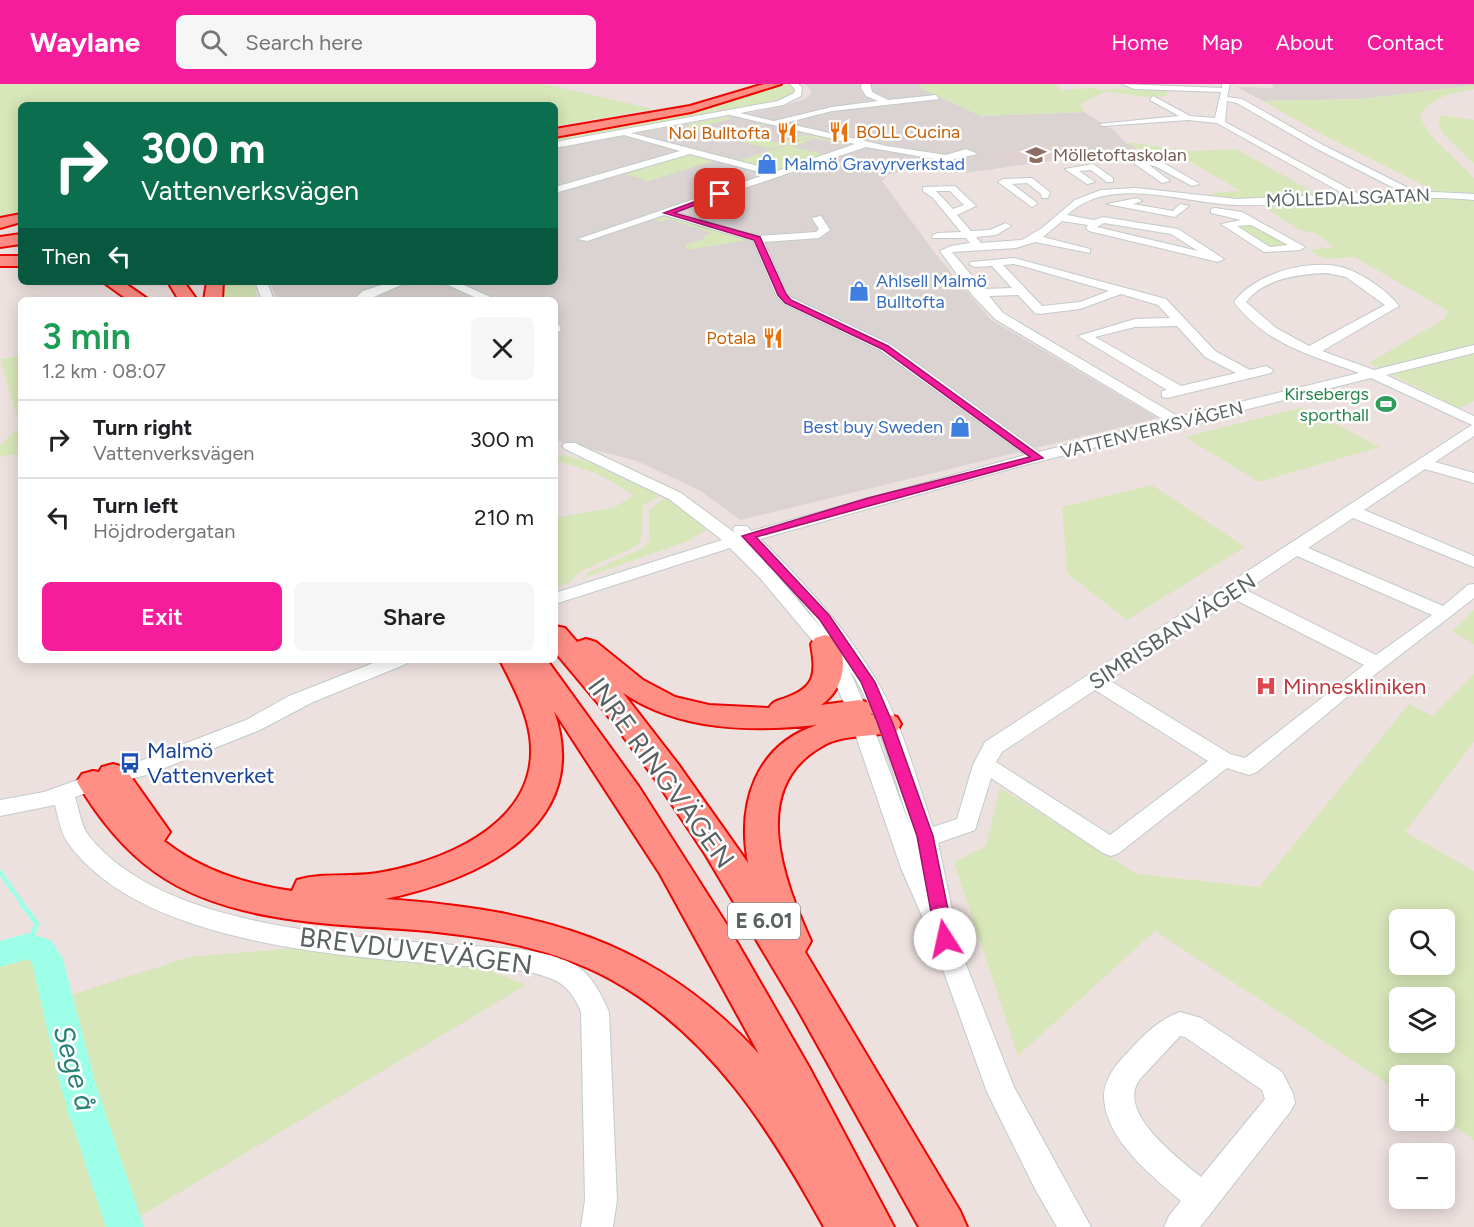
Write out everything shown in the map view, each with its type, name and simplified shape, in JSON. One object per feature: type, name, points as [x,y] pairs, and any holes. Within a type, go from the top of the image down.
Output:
[{"type":"highway","points":[[558,127],[674,107],[756,84]]},
{"type":"highway","points":[[558,132],[691,109],[776,84]]},
{"type":"highway","points":[[0,223],[18,219]]},
{"type":"highway","points":[[0,236],[18,233]]},
{"type":"highway","points":[[0,242],[18,239]]},
{"type":"highway","points":[[0,261],[18,261]]},
{"type":"highway","points":[[116,285],[135,297]]},
{"type":"highway","points":[[558,620],[601,662],[645,694],[688,711],[737,717],[805,715],[871,717]]},
{"type":"highway","name":"INRE RINGVÄGEN","points":[[558,637],[620,709],[697,816],[768,928],[944,1227]]},
{"type":"highway","points":[[737,717],[785,709],[818,694],[826,684],[830,671],[825,644]]},
{"type":"highway","points":[[89,783],[129,802],[157,836],[195,859],[243,877],[303,890],[365,890],[404,883],[470,859],[503,837],[522,819],[537,798],[546,763],[546,742],[533,696],[516,663]]},
{"type":"highway","name":"INRE RINGVÄGEN","points":[[534,663],[582,725],[640,810],[731,965],[871,1227]]},
{"type":"highway","points":[[865,1091],[772,891],[761,829],[763,792],[772,774],[786,759],[809,740],[871,717]]},
{"type":"highway","points":[[89,783],[140,844],[194,880],[255,898],[319,909],[475,922],[583,950],[669,995],[726,1046],[782,1114],[849,1227]]},
{"type":"street","points":[[558,144],[788,100],[798,94],[800,89],[794,84]]},
{"type":"street","points":[[866,84],[865,88],[869,94],[886,102]]},
{"type":"street","points":[[1130,86],[1224,91],[1318,146],[1414,194]]},
{"type":"street","points":[[1161,87],[1170,92],[1168,96],[1154,98],[1188,118]]},
{"type":"street","points":[[1219,121],[1224,91]]},
{"type":"street","points":[[772,124],[827,109],[936,97]]},
{"type":"street","points":[[730,113],[865,144],[946,158],[960,156]]},
{"type":"street","points":[[1103,124],[1188,118],[1219,121],[1357,197]]},
{"type":"street","points":[[622,133],[779,174]]},
{"type":"street","points":[[583,239],[667,213],[865,144]]},
{"type":"street","points":[[1298,147],[1318,146]]},
{"type":"street","points":[[1267,148],[1287,147]]},
{"type":"street","points":[[558,189],[689,151]]},
{"type":"street","name":"MÖLLEDALSGATAN","points":[[977,293],[944,252],[949,249],[1015,244],[1033,238],[1075,201],[1092,195],[1114,191],[1165,186],[1195,184],[1157,163],[1138,162],[1165,186],[1222,201],[1414,194],[1474,197]]},
{"type":"street","points":[[1072,186],[1124,179]]},
{"type":"street","points":[[1020,208],[1032,204],[1047,194],[1029,180],[1003,182],[1032,204]]},
{"type":"street","points":[[1100,181],[1114,191]]},
{"type":"street","points":[[1044,196],[1075,201]]},
{"type":"street","name":"MÖLLEDALSGATAN","points":[[1184,206],[1175,214],[1112,204],[1144,201],[1184,206],[1213,210],[1238,214],[1300,247],[1268,250],[1226,224],[1251,222]]},
{"type":"street","points":[[1213,210],[1222,201]]},
{"type":"street","points":[[667,213],[757,239],[822,234],[825,230],[817,218]]},
{"type":"street","points":[[950,214],[980,248]]},
{"type":"street","points":[[1058,218],[1095,223],[1103,220],[1174,231],[1218,259],[1092,228],[1095,223]]},
{"type":"street","points":[[937,236],[992,233],[1006,226]]},
{"type":"street","name":"MÖLLEDALSGATAN","points":[[1033,238],[1086,251]]},
{"type":"street","points":[[757,239],[782,295],[788,301],[885,348],[1038,458]]},
{"type":"street","points":[[975,264],[1014,261],[1162,302],[1210,354],[1248,374]]},
{"type":"street","points":[[994,262],[1039,310],[1091,303],[1106,299],[1119,290]]},
{"type":"street","points":[[1308,352],[1393,306],[1339,270],[1275,276],[1241,299],[1241,304],[1273,334],[1308,352],[1373,374],[1474,421]]},
{"type":"street","points":[[363,297],[393,285]]},
{"type":"street","points":[[454,285],[484,297]]},
{"type":"street","points":[[977,293],[1020,291]]},
{"type":"street","points":[[977,293],[999,316],[1179,423]]},
{"type":"street","points":[[1179,391],[1085,335],[1137,323],[1180,322]]},
{"type":"street","name":"VATTENVERKSVÄGEN","points":[[558,598],[739,538],[872,500],[1474,349]]},
{"type":"street","points":[[1079,364],[1118,356]]},
{"type":"street","points":[[1158,396],[1266,370]]},
{"type":"street","name":"SIMRISBANVÄGEN","points":[[902,838],[951,832],[967,824],[984,765],[993,747],[1233,591],[1474,429]]},
{"type":"street","points":[[562,444],[675,496],[721,529],[739,538],[824,617],[862,672],[902,838],[945,939],[1001,1092],[1046,1179],[1075,1227]]},
{"type":"street","points":[[1423,463],[1474,478]]},
{"type":"street","points":[[1352,511],[1474,562]]},
{"type":"street","points":[[739,538],[825,644],[871,717],[925,836],[945,939]]},
{"type":"street","points":[[1295,549],[1445,614]]},
{"type":"street","points":[[1096,681],[1223,760],[1249,767],[1474,589]]},
{"type":"street","points":[[1233,591],[1378,664]]},
{"type":"street","points":[[0,799],[89,783],[139,770],[253,725],[306,697],[391,663]]},
{"type":"street","points":[[984,765],[1007,777],[1111,848],[1223,760]]},
{"type":"street","points":[[0,808],[47,799],[89,783]]},
{"type":"street","name":"BREVDUVEVÄGEN","points":[[89,783],[63,813],[82,846],[113,874],[162,904],[238,928],[416,952],[530,963],[564,972],[589,994],[595,1012],[600,1176],[597,1227]]},
{"type":"street","points":[[1180,1227],[1280,1103],[1279,1093],[1272,1081],[1191,1026],[1180,1024],[1170,1028],[1121,1082],[1117,1098],[1135,1136],[1146,1149],[1202,1198]]},
{"type":"shaded area","points":[[0,84],[544,84],[653,109],[558,125],[558,102],[18,102],[18,214],[0,218]]},
{"type":"shaded area","points":[[781,84],[791,84],[795,92],[784,100],[558,143],[558,134],[669,114]]},
{"type":"shaded area","points":[[805,84],[922,84],[920,88],[982,116],[1084,112],[1115,131],[1126,143],[1139,148],[966,173],[906,170],[888,175],[882,181],[938,257],[990,319],[1158,418],[741,520],[699,490],[637,461],[558,441],[558,297],[276,297],[272,288],[272,285],[558,285],[558,147],[775,108],[803,100],[811,94],[811,89]]},
{"type":"shaded area","points":[[922,84],[1054,84],[1063,90],[1093,88],[1105,92],[1080,104],[1084,112],[981,116],[920,88]]},
{"type":"shaded area","points":[[1272,84],[1474,85],[1362,99],[1263,101],[1237,87],[1274,88]]},
{"type":"shaded area","points":[[1452,84],[1461,87],[1411,94],[1378,94],[1363,86]]},
{"type":"shaded area","points":[[1474,85],[1474,89],[1450,94],[1436,100],[1424,110],[1420,117],[1431,136],[1474,178],[1474,193],[1435,191],[1325,136],[1263,101],[1362,99]]},
{"type":"shaded area","points":[[1159,87],[1167,92],[1167,96],[1145,97],[1098,90]]},
{"type":"shaded area","points":[[1441,115],[1474,120],[1474,164],[1442,132],[1438,123]]},
{"type":"shaded area","points":[[733,118],[704,126],[730,132],[759,124],[766,125],[738,133],[777,143],[806,135],[812,136],[771,149],[687,127],[692,123]]},
{"type":"shaded area","points":[[815,136],[852,146],[817,160],[774,150]],"holes":[[[814,138],[850,146],[826,155],[793,147]]]},
{"type":"shaded area","points":[[1125,142],[1193,151],[1236,149],[1321,196],[1416,196],[1474,199],[1474,401],[1459,408],[1369,363],[1444,319],[1448,311],[1354,257],[1325,259],[1309,250],[1334,247],[1315,233],[1299,230],[1255,200],[1219,199],[1211,193],[1240,191],[1191,162],[1142,150]]},
{"type":"shaded area","name":"Mölletoftaskolan","points":[[1057,144],[1081,156],[1018,165],[992,153]]},
{"type":"shaded area","points":[[772,150],[815,160],[780,172],[738,161]]},
{"type":"shaded area","points":[[690,152],[719,159],[649,181],[619,172]]},
{"type":"shaded area","points":[[675,217],[748,240],[687,250],[685,245],[705,239],[702,237],[712,233],[668,219],[661,222],[653,220]]},
{"type":"shaded area","points":[[1251,224],[1295,247],[1269,249],[1230,226]]},
{"type":"shaded area","points":[[219,285],[254,285],[257,297],[218,297]]},
{"type":"shaded area","points":[[18,356],[18,420],[0,359]]},
{"type":"shaded area","points":[[1303,407],[1380,447],[1259,482],[1185,437]]},
{"type":"shaded area","points":[[18,429],[18,454],[0,457],[0,445]]},
{"type":"shaded area","points":[[563,454],[606,468],[660,496],[644,505],[642,532],[637,546],[579,572],[570,582],[558,587],[558,517],[615,507],[634,495],[598,474],[558,461],[558,458]]},
{"type":"shaded area","points":[[1152,485],[1245,547],[1127,620],[1067,573],[1062,507]]},
{"type":"shaded area","points":[[665,498],[709,528],[688,541],[583,578],[587,573],[643,548],[649,542],[649,510]]},
{"type":"shaded area","points":[[1474,610],[1474,644],[1452,631]]},
{"type":"shaded area","points":[[1474,674],[1474,742],[1405,832],[1474,871],[1474,1140],[1455,1127],[1455,1065],[1389,1065],[1389,1084],[1155,931],[1018,1056],[954,862],[986,846],[1000,788],[1137,874],[1259,887],[1409,704],[1432,716]]},
{"type":"shaded area","points":[[28,946],[40,949],[47,959],[58,999],[189,957],[308,947],[481,967],[526,985],[122,1227],[0,1227],[0,954]]},
{"type":"shaded area","points":[[47,1000],[55,1008],[75,1089],[69,1093],[51,1014],[45,1003]]},
{"type":"shaded area","points":[[73,1101],[82,1117],[96,1175],[118,1220],[107,1224],[66,1108]]},
{"type":"waterway","points":[[0,872],[24,906]]},
{"type":"waterway","points":[[23,905],[37,924],[28,946]]},
{"type":"waterway","name":"Sege å","points":[[0,954],[28,946],[40,949],[47,959],[78,1085],[125,1227]]},
{"type":"place","name":"BOLL Cucina","points":[[839,132]]},
{"type":"place","name":"Noi Bulltofta","points":[[787,133]]},
{"type":"place","name":"Mölletoftaskolan","points":[[1036,155]]},
{"type":"place","name":"Malmö Gravyrverkstad","points":[[767,164]]},
{"type":"place","name":"Ahlsell Malmö Bulltofta","points":[[859,291]]},
{"type":"place","name":"Potala","points":[[773,338]]},
{"type":"place","name":"Kirsebergs sporthall","points":[[1386,404]]},
{"type":"place","name":"Best buy Sweden","points":[[960,427]]},
{"type":"place","name":"Minneskliniken","points":[[1266,686]]},
{"type":"place","name":"Malmö Vattenverket","points":[[130,763]]},
{"type":"route","points":[[720,194],[667,213],[757,239],[784,298],[885,348],[1038,458],[872,500],[748,536],[802,590],[841,640],[868,682],[886,724],[925,836],[945,939]]}]
